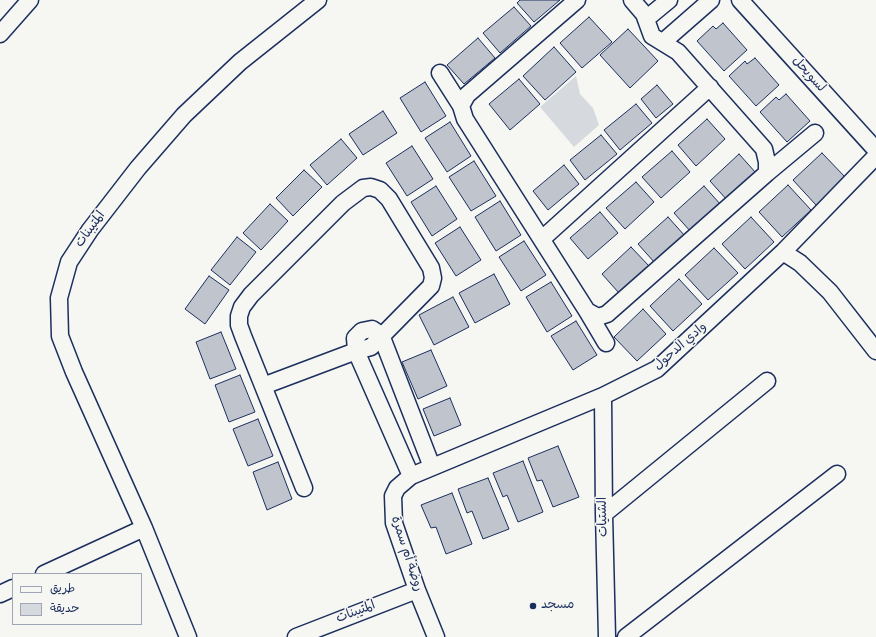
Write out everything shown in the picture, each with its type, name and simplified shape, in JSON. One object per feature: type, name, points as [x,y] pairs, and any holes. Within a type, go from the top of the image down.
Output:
[{"type":"street","points":[[0,34],[30,0]]},
{"type":"street","name":"المتيبنات","points":[[188,637],[144,528],[74,372],[60,336],[59,298],[69,262],[90,230],[138,168],[184,115],[240,62],[318,0]]},
{"type":"street","points":[[460,106],[467,95],[577,0]]},
{"type":"street","points":[[632,0],[641,10],[652,36],[678,52],[764,149],[767,162],[767,173]]},
{"type":"street","points":[[646,19],[669,0]]},
{"type":"street","points":[[663,42],[711,0]]},
{"type":"street","name":"لسويحل","points":[[740,0],[876,150]]},
{"type":"street","points":[[440,73],[460,106],[465,119],[606,343]]},
{"type":"street","points":[[542,240],[710,87]]},
{"type":"street","points":[[587,311],[598,317],[607,314],[767,173],[815,133]]},
{"type":"street","name":"وادي الدحول","points":[[411,476],[603,396],[658,369],[783,252],[876,156]]},
{"type":"street","points":[[304,488],[239,324],[239,316],[242,307],[251,295],[343,203],[363,188],[371,187],[380,190],[389,199],[431,268],[433,278],[431,286],[381,335]]},
{"type":"street","points":[[783,252],[800,263],[830,292],[876,351]]},
{"type":"street","points":[[411,476],[356,351],[356,338],[362,331],[372,329],[381,335],[432,467]]},
{"type":"street","points":[[263,386],[356,351]]},
{"type":"street","points":[[604,514],[766,381]]},
{"type":"street","name":"الشتيات","points":[[603,396],[607,637]]},
{"type":"street","points":[[626,637],[837,474]]},
{"type":"street","name":"روضة أم سمرة","points":[[411,476],[397,488],[393,496],[392,511],[394,523],[417,590],[436,637]]},
{"type":"street","points":[[46,573],[144,528]]},
{"type":"street","points":[[0,594],[12,588]]},
{"type":"street","name":"المتيبنات","points":[[296,637],[417,590]]},
{"type":"green space","points":[[576,76],[580,94],[593,108],[599,125],[574,147],[540,107]]},
{"type":"building","points":[[520,0],[560,0],[534,22],[517,3]]},
{"type":"building","points":[[514,7],[531,26],[500,53],[483,33]]},
{"type":"building","points":[[589,17],[612,42],[582,68],[560,43]]},
{"type":"building","points":[[723,23],[747,50],[724,71],[697,41],[713,26],[716,29]]},
{"type":"building","points":[[628,29],[658,61],[630,88],[600,55]]},
{"type":"building","points":[[478,38],[495,58],[464,84],[447,65]]},
{"type":"building","points":[[554,47],[576,72],[545,100],[523,76]]},
{"type":"building","points":[[755,58],[779,85],[756,106],[729,76],[745,61],[747,64]]},
{"type":"building","points":[[519,79],[540,104],[510,130],[489,104]]},
{"type":"building","points":[[425,82],[446,116],[421,132],[400,98]]},
{"type":"building","points":[[657,85],[673,104],[656,118],[641,99]]},
{"type":"building","points":[[786,94],[810,121],[787,142],[760,112],[776,97],[779,100]]},
{"type":"building","points":[[636,104],[652,123],[620,150],[604,130]]},
{"type":"building","points":[[383,111],[397,133],[363,155],[349,134]]},
{"type":"building","points":[[707,119],[725,139],[696,166],[678,145]]},
{"type":"building","points":[[450,122],[471,156],[447,172],[425,138]]},
{"type":"building","points":[[601,135],[617,154],[585,180],[570,160]]},
{"type":"building","points":[[341,139],[357,158],[327,185],[310,165]]},
{"type":"building","points":[[412,146],[433,179],[407,196],[386,163]]},
{"type":"building","points":[[672,151],[690,172],[661,198],[642,177]]},
{"type":"building","points":[[822,153],[846,178],[816,205],[793,180]]},
{"type":"building","points":[[739,154],[756,173],[727,200],[710,181]]},
{"type":"building","points":[[474,161],[496,196],[471,211],[449,177]]},
{"type":"building","points":[[564,165],[579,184],[548,210],[533,191]]},
{"type":"building","points":[[304,170],[322,187],[293,216],[276,198]]},
{"type":"building","points":[[636,182],[654,202],[625,229],[606,208]]},
{"type":"building","points":[[788,185],[811,210],[782,237],[759,212]]},
{"type":"building","points":[[436,186],[457,219],[432,236],[411,202]]},
{"type":"building","points":[[704,186],[721,205],[691,232],[674,213]]},
{"type":"building","points":[[500,201],[521,235],[496,251],[475,217]]},
{"type":"building","points":[[270,204],[288,221],[261,250],[243,233]]},
{"type":"building","points":[[600,212],[618,233],[588,259],[570,238]]},
{"type":"building","points":[[668,217],[685,236],[655,263],[638,244]]},
{"type":"building","points":[[751,217],[774,242],[745,269],[722,244]]},
{"type":"building","points":[[460,227],[481,260],[456,276],[435,243]]},
{"type":"building","points":[[237,237],[256,252],[230,285],[211,270]]},
{"type":"building","points":[[524,241],[546,275],[521,291],[499,257]]},
{"type":"building","points":[[631,247],[649,266],[619,293],[602,274]]},
{"type":"building","points":[[714,248],[738,273],[708,300],[685,275]]},
{"type":"building","points":[[494,274],[510,304],[475,323],[459,293]]},
{"type":"building","points":[[209,276],[229,290],[205,324],[185,309]]},
{"type":"building","points":[[679,279],[702,304],[673,331],[650,306]]},
{"type":"building","points":[[551,282],[572,316],[547,332],[526,297]]},
{"type":"building","points":[[453,297],[469,327],[434,345],[419,315]]},
{"type":"building","points":[[643,309],[666,334],[637,361],[614,337]]},
{"type":"building","points":[[576,321],[597,355],[573,370],[551,336]]},
{"type":"building","points":[[221,332],[236,369],[210,379],[196,342]]},
{"type":"building","points":[[431,350],[447,386],[418,399],[402,362]]},
{"type":"building","points":[[240,375],[255,412],[229,422],[215,385]]},
{"type":"building","points":[[450,398],[461,425],[434,436],[423,409]]},
{"type":"building","points":[[258,419],[273,456],[248,466],[233,429]]},
{"type":"building","points":[[558,446],[579,497],[553,507],[542,480],[537,481],[528,458]]},
{"type":"building","points":[[523,461],[543,512],[518,522],[507,495],[503,497],[493,473]]},
{"type":"building","points":[[278,462],[292,499],[267,510],[253,472]]},
{"type":"building","points":[[488,478],[509,529],[483,539],[472,511],[467,513],[458,489]]},
{"type":"building","points":[[452,493],[472,544],[446,554],[436,527],[431,528],[421,505]]},
{"type":"place","name":"مسجد","points":[[533,606]]}]
